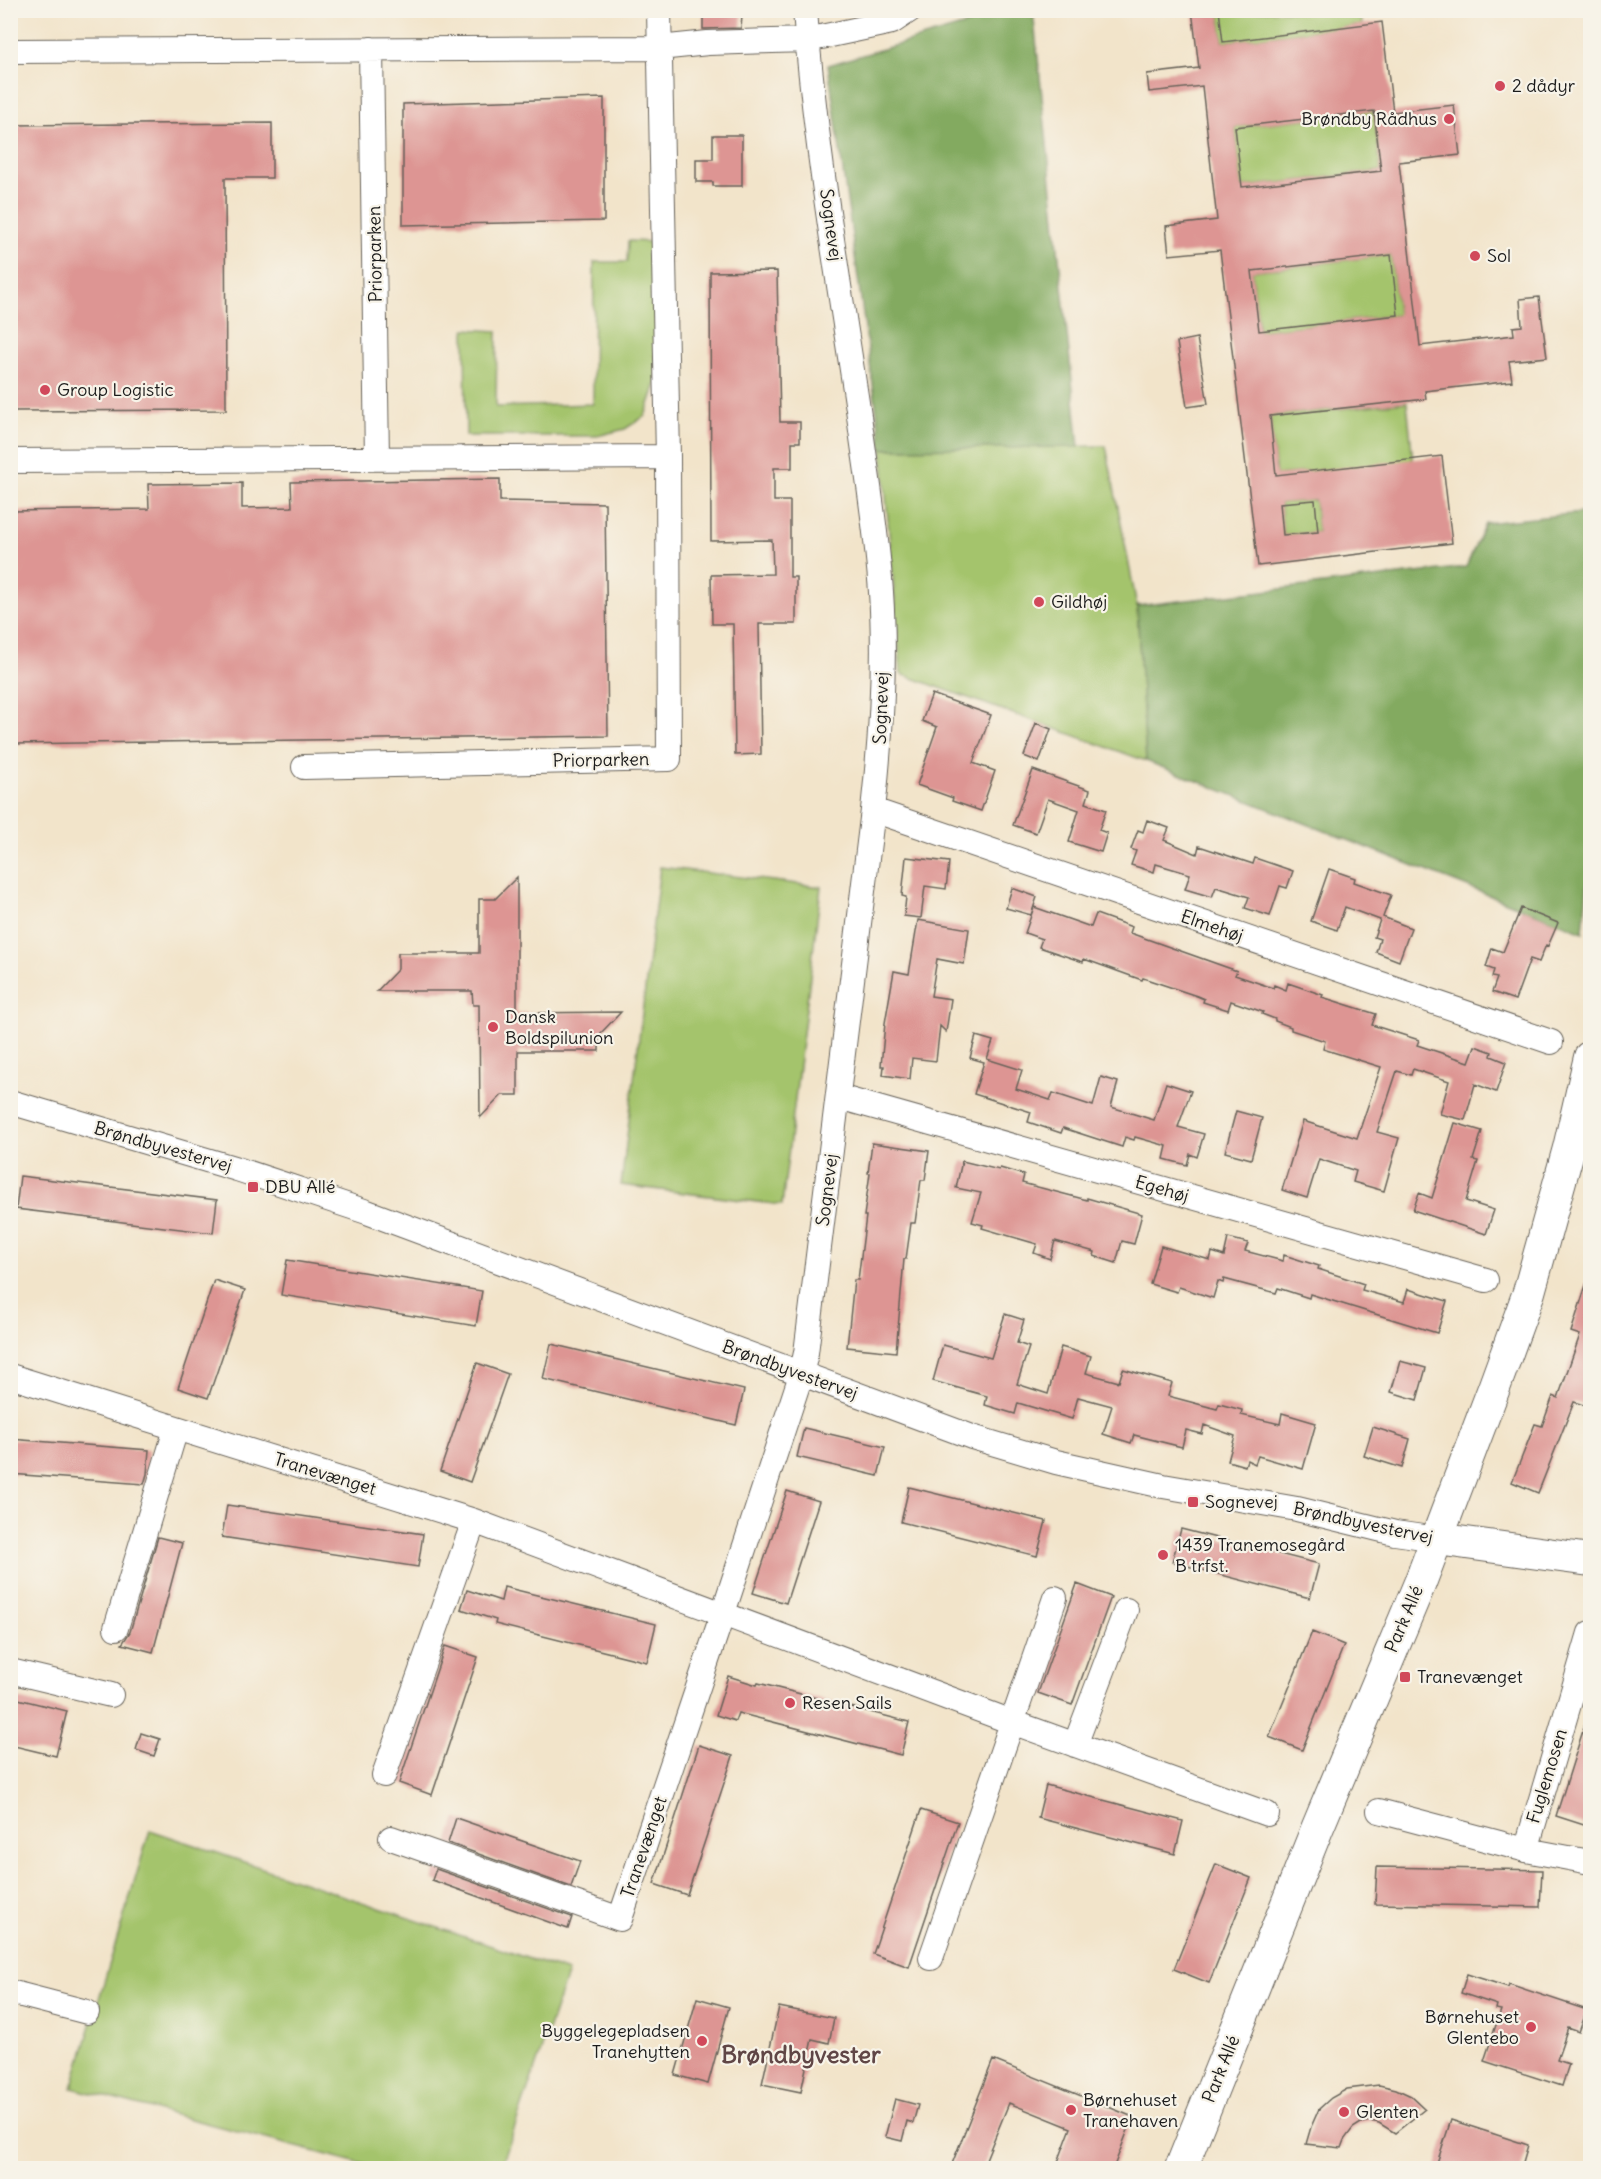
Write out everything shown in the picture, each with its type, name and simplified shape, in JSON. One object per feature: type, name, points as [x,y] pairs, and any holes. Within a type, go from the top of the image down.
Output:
[{"type":"street","name":"Priorparken","points":[[304,767],[669,759],[668,457],[659,10]]},
{"type":"street","name":"Sognevej","points":[[801,1375],[809,1330],[839,1097],[882,728],[881,594],[875,531],[826,192],[805,10]]},
{"type":"street","points":[[10,51],[659,48],[708,43],[807,40],[892,22],[910,10]]},
{"type":"street","name":"Priorparken","points":[[371,49],[377,459]]},
{"type":"street","points":[[10,461],[668,457]]},
{"type":"street","name":"Elmehøj","points":[[873,810],[1551,1042]]},
{"type":"street","name":"Park Allé","points":[[1181,2169],[1317,1829],[1437,1539],[1529,1292],[1569,1148],[1590,1058]]},
{"type":"street","name":"Egehøj","points":[[839,1097],[1486,1280]]},
{"type":"street","name":"Brøndbyvestervej","points":[[10,1102],[237,1169],[367,1212],[801,1375],[972,1437],[1056,1462],[1163,1486],[1297,1509],[1395,1533],[1590,1560]]},
{"type":"street","name":"Tranevænget","points":[[391,1838],[620,1919],[801,1375]]},
{"type":"street","name":"Tranevænget","points":[[10,1376],[474,1521],[1012,1722],[1268,1814]]},
{"type":"street","points":[[116,1628],[176,1429]]},
{"type":"street","points":[[384,1775],[474,1521]]},
{"type":"street","points":[[931,1958],[1055,1598]]},
{"type":"street","points":[[1075,1744],[1126,1610]]},
{"type":"street","name":"Fuglemosen","points":[[1526,1850],[1590,1633]]},
{"type":"street","points":[[10,1671],[111,1695]]},
{"type":"street","name":"Fuglemosen","points":[[1379,1811],[1526,1850],[1590,1862]]},
{"type":"street","points":[[10,1992],[87,2012]]},
{"type":"green space","points":[[1013,11],[1033,11],[1079,447],[882,449],[828,65]]},
{"type":"green space","points":[[1219,11],[1361,11],[1362,25],[1223,42]]},
{"type":"green space","points":[[1374,111],[1381,171],[1242,187],[1235,127]]},
{"type":"green space","points":[[628,241],[657,242],[656,384],[645,416],[625,429],[597,436],[466,436],[465,329],[497,331],[496,407],[593,404],[594,262],[627,262]]},
{"type":"green space","points":[[1391,255],[1398,315],[1259,331],[1252,271]]},
{"type":"green space","points":[[1407,402],[1413,461],[1276,475],[1270,416]]},
{"type":"green space","points":[[1106,446],[1137,606],[1146,761],[901,674],[882,449]]},
{"type":"green space","points":[[1315,500],[1318,532],[1283,535],[1280,503]]},
{"type":"green space","points":[[1590,512],[1590,855],[1583,932],[1146,761],[1137,606],[1466,567],[1485,523]]},
{"type":"green space","points":[[660,867],[821,887],[782,1205],[621,1185]]},
{"type":"green space","points":[[150,1830],[568,1972],[501,2168],[377,2168],[72,2088]]},
{"type":"building","points":[[1192,10],[1219,10],[1223,42],[1382,22],[1393,112],[1454,105],[1460,155],[1399,162],[1420,346],[1514,335],[1513,327],[1522,326],[1520,299],[1539,297],[1547,357],[1509,361],[1512,381],[1425,391],[1426,399],[1270,416],[1276,475],[1442,456],[1452,543],[1258,566],[1220,250],[1169,255],[1166,226],[1217,220],[1202,86],[1149,92],[1147,74],[1199,68]],"holes":[[[1374,111],[1381,171],[1242,187],[1235,127]],[[1391,255],[1398,315],[1259,331],[1252,271]],[[1315,500],[1318,532],[1283,535],[1280,503]]]},
{"type":"building","points":[[703,14],[742,15],[741,28],[703,29]]},
{"type":"building","points":[[604,98],[604,221],[403,225],[403,104]]},
{"type":"building","points":[[272,123],[272,178],[225,178],[226,410],[10,411],[10,125]]},
{"type":"building","points":[[713,135],[742,135],[742,186],[713,186],[713,182],[696,182],[696,159],[713,159]]},
{"type":"building","points":[[777,271],[780,422],[800,422],[800,442],[792,442],[792,468],[774,468],[774,501],[790,501],[790,577],[796,577],[796,624],[759,624],[761,754],[735,755],[733,624],[712,624],[711,575],[773,574],[772,540],[711,541],[710,272]]},
{"type":"building","points":[[1197,338],[1208,404],[1187,407],[1177,342]]},
{"type":"building","points":[[500,479],[500,501],[605,503],[608,736],[10,744],[10,511],[149,509],[148,484],[242,483],[242,508],[292,507],[291,482]]},
{"type":"building","points":[[932,694],[991,715],[973,763],[995,771],[981,811],[917,785],[937,727],[922,721]]},
{"type":"building","points":[[1036,723],[1051,729],[1039,762],[1024,756]]},
{"type":"building","points":[[1033,770],[1090,790],[1086,803],[1106,810],[1099,830],[1107,833],[1101,852],[1069,842],[1079,810],[1048,799],[1036,833],[1013,825]]},
{"type":"building","points":[[1147,820],[1169,828],[1164,840],[1197,854],[1199,846],[1253,864],[1255,858],[1293,871],[1287,888],[1280,886],[1270,916],[1245,908],[1249,897],[1216,887],[1212,897],[1185,889],[1190,874],[1156,864],[1154,872],[1131,865],[1136,851],[1131,849],[1138,830],[1143,832]]},
{"type":"building","points":[[906,857],[949,862],[946,889],[925,886],[921,918],[904,916],[906,897],[902,896]]},
{"type":"building","points":[[1329,869],[1355,878],[1354,882],[1391,895],[1383,917],[1411,928],[1399,961],[1376,952],[1380,939],[1374,937],[1380,920],[1345,907],[1337,930],[1311,921]]},
{"type":"building","points":[[517,877],[517,1013],[621,1012],[599,1035],[599,1051],[518,1051],[518,1095],[502,1095],[480,1118],[479,1005],[473,1005],[472,991],[377,991],[398,969],[398,953],[479,953],[479,899],[495,899]]},
{"type":"building","points":[[1012,888],[1037,897],[1031,915],[1006,908]]},
{"type":"building","points":[[1034,907],[1091,927],[1096,914],[1132,927],[1130,933],[1237,971],[1235,975],[1286,990],[1288,983],[1323,995],[1322,997],[1376,1014],[1372,1025],[1419,1040],[1417,1045],[1469,1062],[1475,1046],[1492,1052],[1491,1056],[1506,1062],[1496,1092],[1475,1084],[1465,1120],[1440,1114],[1449,1081],[1413,1069],[1411,1075],[1397,1071],[1377,1132],[1399,1138],[1384,1191],[1353,1182],[1356,1171],[1319,1159],[1307,1198],[1282,1190],[1303,1121],[1357,1138],[1381,1067],[1323,1049],[1325,1041],[1291,1030],[1291,1027],[1275,1021],[1262,1014],[1263,1012],[1231,1001],[1228,1010],[1203,1002],[1204,999],[1197,996],[1143,978],[1142,980],[1084,959],[1083,962],[1039,947],[1042,939],[1025,933]]},
{"type":"building","points":[[1521,908],[1558,923],[1539,962],[1530,959],[1515,1000],[1492,992],[1497,978],[1492,977],[1494,970],[1486,967],[1492,948],[1503,952]]},
{"type":"building","points":[[918,920],[969,929],[964,964],[937,959],[931,996],[951,999],[946,1032],[940,1026],[936,1061],[912,1058],[910,1079],[883,1075],[884,1066],[881,1066],[885,1023],[894,971],[909,974]]},
{"type":"building","points":[[976,1036],[993,1041],[987,1059],[1022,1070],[1016,1089],[1050,1100],[1053,1093],[1093,1106],[1101,1077],[1118,1082],[1111,1107],[1154,1120],[1166,1083],[1191,1091],[1178,1127],[1204,1134],[1197,1157],[1190,1154],[1187,1165],[1164,1159],[1167,1146],[1135,1137],[1134,1140],[1125,1137],[1122,1147],[1063,1128],[1061,1133],[1028,1122],[1031,1112],[974,1094],[984,1062],[970,1058]]},
{"type":"building","points":[[1236,1111],[1262,1118],[1251,1159],[1225,1152]]},
{"type":"building","points":[[1455,1123],[1482,1131],[1473,1160],[1478,1161],[1466,1201],[1494,1210],[1486,1234],[1413,1210],[1419,1193],[1432,1198]]},
{"type":"building","points":[[872,1143],[929,1151],[925,1180],[921,1180],[915,1223],[911,1223],[906,1259],[904,1259],[896,1352],[847,1347],[854,1280],[858,1280],[866,1216],[864,1216]]},
{"type":"building","points":[[962,1161],[1024,1175],[1022,1183],[1142,1214],[1134,1244],[1122,1241],[1116,1263],[1094,1256],[1095,1252],[1055,1241],[1050,1259],[1034,1253],[1037,1244],[982,1228],[983,1225],[972,1222],[981,1193],[956,1188]]},
{"type":"building","points":[[20,1176],[217,1200],[213,1233],[16,1209]]},
{"type":"building","points":[[1228,1238],[1248,1243],[1245,1251],[1283,1261],[1284,1255],[1319,1266],[1318,1269],[1364,1284],[1362,1290],[1404,1302],[1408,1289],[1447,1301],[1437,1333],[1310,1294],[1309,1298],[1278,1288],[1276,1293],[1224,1279],[1223,1283],[1218,1281],[1213,1298],[1179,1287],[1177,1292],[1150,1284],[1161,1246],[1210,1260],[1212,1252],[1224,1256]]},
{"type":"building","points":[[287,1260],[482,1291],[476,1326],[281,1295]]},
{"type":"building","points":[[214,1280],[245,1290],[208,1398],[178,1388]]},
{"type":"building","points":[[1587,1282],[1590,1282],[1590,1407],[1574,1402],[1538,1493],[1512,1482],[1535,1424],[1542,1426],[1553,1396],[1558,1398],[1580,1335],[1571,1332]]},
{"type":"building","points":[[1005,1314],[1024,1320],[1017,1343],[1029,1347],[1017,1384],[1048,1394],[1061,1347],[1091,1356],[1086,1373],[1119,1382],[1123,1369],[1172,1383],[1168,1396],[1217,1409],[1219,1404],[1242,1410],[1241,1415],[1280,1424],[1282,1413],[1316,1423],[1303,1469],[1258,1456],[1255,1464],[1247,1460],[1245,1466],[1228,1461],[1235,1436],[1204,1425],[1202,1434],[1186,1430],[1182,1447],[1134,1435],[1131,1443],[1103,1434],[1112,1406],[1078,1397],[1072,1419],[1018,1403],[1015,1414],[985,1405],[987,1396],[933,1381],[943,1345],[991,1358]]},
{"type":"building","points":[[551,1344],[744,1390],[736,1425],[543,1379]]},
{"type":"building","points":[[1400,1361],[1426,1368],[1417,1400],[1391,1392]]},
{"type":"building","points":[[477,1363],[508,1374],[470,1482],[440,1471]]},
{"type":"building","points":[[1373,1427],[1410,1439],[1402,1468],[1364,1456]]},
{"type":"building","points":[[804,1428],[885,1447],[878,1476],[797,1457]]},
{"type":"building","points":[[10,1439],[149,1450],[147,1474],[144,1484],[10,1474]]},
{"type":"building","points":[[909,1487],[1046,1521],[1037,1556],[901,1522]]},
{"type":"building","points":[[787,1491],[819,1501],[786,1603],[753,1593]]},
{"type":"building","points":[[227,1505],[423,1534],[418,1567],[222,1537]]},
{"type":"building","points":[[1181,1529],[1319,1564],[1310,1598],[1172,1562]]},
{"type":"building","points":[[158,1537],[182,1543],[153,1652],[122,1644],[130,1632]]},
{"type":"building","points":[[1077,1584],[1111,1597],[1072,1705],[1038,1693]]},
{"type":"building","points":[[504,1587],[656,1624],[647,1662],[495,1624],[496,1620],[461,1609],[467,1590],[501,1601]]},
{"type":"building","points":[[1312,1632],[1344,1645],[1302,1750],[1269,1737]]},
{"type":"building","points":[[445,1646],[478,1657],[432,1795],[399,1783]]},
{"type":"building","points":[[728,1676],[909,1722],[901,1755],[738,1713],[735,1721],[716,1715]]},
{"type":"building","points":[[10,1697],[67,1711],[56,1756],[10,1745]]},
{"type":"building","points":[[1587,1718],[1590,1719],[1590,1827],[1556,1816]]},
{"type":"building","points":[[141,1733],[160,1739],[154,1756],[136,1750]]},
{"type":"building","points":[[699,1745],[733,1756],[687,1895],[654,1884]]},
{"type":"building","points":[[1046,1785],[1183,1821],[1175,1854],[1038,1818]]},
{"type":"building","points":[[921,1810],[958,1822],[909,1967],[873,1954]]},
{"type":"building","points":[[456,1818],[580,1861],[571,1887],[448,1843]]},
{"type":"building","points":[[1216,1864],[1251,1878],[1209,1983],[1174,1969]]},
{"type":"building","points":[[1377,1867],[1542,1870],[1540,1907],[1375,1904]]},
{"type":"building","points":[[436,1869],[572,1917],[568,1929],[432,1880]]},
{"type":"building","name":"Børnehuset Glentebo","points":[[1467,1974],[1508,1987],[1509,1984],[1587,2010],[1579,2032],[1568,2028],[1557,2060],[1569,2064],[1562,2086],[1484,2061],[1501,2010],[1496,2009],[1497,2005],[1461,1993]]},
{"type":"building","name":"Byggelegepladsen Tranehytten","points":[[697,1998],[729,2007],[708,2084],[675,2075]]},
{"type":"building","points":[[779,2007],[834,2018],[829,2043],[812,2039],[801,2092],[762,2084]]},
{"type":"building","name":"Børnehuset Tranehaven","points":[[993,2060],[1133,2117],[1113,2169],[1075,2169],[1058,2162],[1071,2128],[1009,2103],[982,2169],[950,2169]]},
{"type":"building","points":[[1379,2085],[1411,2096],[1425,2109],[1395,2133],[1379,2123],[1370,2121],[1353,2128],[1341,2148],[1306,2144],[1319,2109],[1331,2098],[1347,2089]]},
{"type":"building","points":[[895,2099],[918,2105],[913,2123],[907,2121],[902,2141],[885,2137]]},
{"type":"building","points":[[1451,2120],[1528,2145],[1521,2169],[1435,2169]]},
{"type":"place","name":"2 dådyr","points":[[1500,86]]},
{"type":"place","name":"Brøndby Rådhus","points":[[1449,119]]},
{"type":"place","name":"Sol","points":[[1475,256]]},
{"type":"place","name":"Group Logistic","points":[[45,390]]},
{"type":"place","name":"Gildhøj","points":[[1039,602]]},
{"type":"place","name":"Dansk Boldspilunion","points":[[493,1027]]},
{"type":"place","name":"DBU Allé","points":[[253,1187]]},
{"type":"place","name":"Sognevej","points":[[1193,1502]]},
{"type":"place","name":"1439 Tranemosegård B trfst.","points":[[1163,1555]]},
{"type":"place","name":"Tranevænget","points":[[1405,1677]]},
{"type":"place","name":"Resen Sails","points":[[790,1703]]},
{"type":"place","name":"Børnehuset Glentebo","points":[[1531,2027]]},
{"type":"place","name":"Byggelegepladsen Tranehytten","points":[[702,2041]]},
{"type":"place","name":"Børnehuset Tranehaven","points":[[1071,2110]]},
{"type":"place","name":"Glenten","points":[[1344,2112]]},
{"type":"district","name":"Brøndbyvester","points":[[801,2055]]}]
